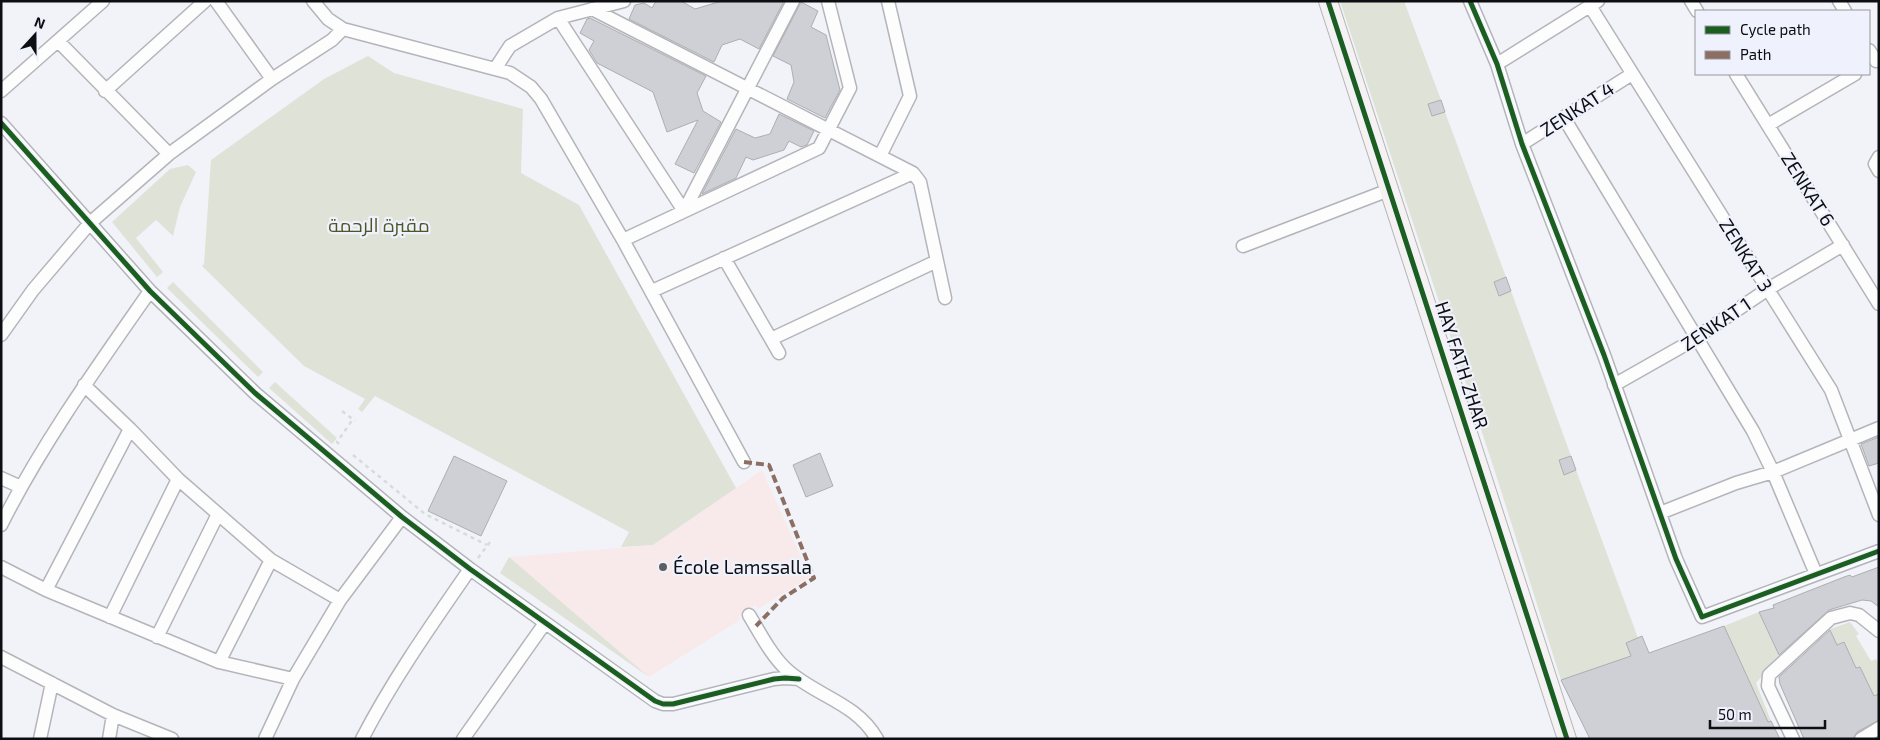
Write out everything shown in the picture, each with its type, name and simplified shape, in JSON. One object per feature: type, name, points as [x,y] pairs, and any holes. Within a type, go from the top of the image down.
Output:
[{"type":"street","points":[[1,91],[103,1]]},
{"type":"street","points":[[106,91],[205,1]]},
{"type":"street","points":[[216,1],[272,79]]},
{"type":"street","points":[[313,1],[328,20],[343,29],[510,73],[531,86],[541,99],[624,240],[744,462]]},
{"type":"street","points":[[495,69],[510,46],[558,18],[624,1]]},
{"type":"street","points":[[684,211],[793,1]]},
{"type":"street","points":[[624,240],[819,148],[850,88],[828,1]]},
{"type":"street","points":[[880,156],[910,96],[888,1]]},
{"type":"street","name":"HAY FATH ZHAR","points":[[1328,1],[1567,739]]},
{"type":"street","points":[[1470,1],[1497,64],[1522,144],[1614,385],[1676,559],[1702,617],[1879,551]]},
{"type":"street","points":[[1497,64],[1594,4]]},
{"type":"street","name":"ZENKAT 3","points":[[1594,4],[1632,74],[1831,390],[1879,515]]},
{"type":"street","points":[[592,10],[913,173],[920,182],[945,298]]},
{"type":"street","points":[[558,18],[684,211]]},
{"type":"street","points":[[1,335],[34,290],[90,223],[168,154],[272,79],[332,40],[343,29]]},
{"type":"street","points":[[58,41],[168,154]]},
{"type":"street","name":"ZENKAT 4","points":[[1522,144],[1632,74]]},
{"type":"street","name":"ZENKAT 6","points":[[1737,75],[1877,298]]},
{"type":"street","points":[[1768,125],[1853,75]]},
{"type":"street","points":[[1564,118],[1696,338],[1741,408],[1773,472],[1816,574]]},
{"type":"street","points":[[1,123],[150,291],[255,393],[402,517],[470,569],[655,701],[663,704],[673,704],[774,679],[800,679]]},
{"type":"street","points":[[1879,156],[1875,164],[1879,171]]},
{"type":"street","points":[[652,292],[913,173]]},
{"type":"street","points":[[1243,246],[1389,190]]},
{"type":"street","name":"ZENKAT 1","points":[[1614,385],[1696,338],[1768,289],[1843,245]]},
{"type":"street","points":[[724,258],[779,353]]},
{"type":"street","points":[[771,339],[937,261]]},
{"type":"street","points":[[1,525],[20,487],[84,385],[150,291]]},
{"type":"street","points":[[84,385],[178,478],[271,560],[340,600]]},
{"type":"street","points":[[1660,513],[1773,472],[1879,428]]},
{"type":"street","points":[[46,590],[130,429]]},
{"type":"street","points":[[1,478],[20,487]]},
{"type":"street","points":[[110,617],[178,478]]},
{"type":"street","points":[[156,637],[218,514]]},
{"type":"street","points":[[265,739],[293,679],[340,600],[402,517]]},
{"type":"street","points":[[219,662],[271,560]]},
{"type":"street","points":[[1,567],[46,590],[219,662],[293,679]]},
{"type":"street","points":[[362,739],[374,714],[412,653],[470,569]]},
{"type":"street","points":[[1793,739],[1768,686],[1769,675],[1831,618],[1850,613],[1859,615],[1879,631]]},
{"type":"street","points":[[749,615],[786,669],[860,716],[877,739]]},
{"type":"street","points":[[463,739],[545,623]]},
{"type":"street","points":[[1,657],[113,715],[172,739]]},
{"type":"street","points":[[40,739],[52,683]]},
{"type":"street","points":[[108,739],[113,715]]},
{"type":"street","points":[[1862,739],[1879,728]]},
{"type":"path","points":[[342,411],[354,420],[337,442],[344,448]]},
{"type":"path","points":[[351,454],[425,514],[488,545]]},
{"type":"path","points":[[470,569],[490,542]]},
{"type":"shaded area","name":"École Lamssalla","points":[[762,470],[810,577],[758,609],[755,605],[738,617],[740,620],[649,677],[509,557],[653,545]]},
{"type":"green space","points":[[1340,1],[1404,1],[1441,100],[1428,104],[1432,116],[1445,112],[1506,277],[1494,282],[1499,295],[1511,291],[1571,456],[1559,460],[1564,474],[1576,470],[1638,638],[1626,643],[1631,656],[1561,680],[1497,478]]},
{"type":"green space","name":"مقبرة الرحمة","points":[[368,56],[394,73],[523,109],[521,173],[579,205],[736,488],[653,545],[621,547],[629,532],[375,396],[362,412],[358,409],[365,399],[304,366],[202,266],[204,264],[211,160],[324,79]]},
{"type":"green space","points":[[188,165],[196,172],[180,207],[173,236],[156,220],[136,238],[163,272],[157,277],[112,222],[170,169]]},
{"type":"green space","points":[[173,282],[263,372],[258,377],[167,288]]},
{"type":"green space","points":[[275,382],[337,438],[332,444],[269,388]]},
{"type":"green space","points":[[509,557],[649,677],[500,573]]},
{"type":"green space","points":[[1759,612],[1779,656],[1756,683],[1771,721],[1768,722],[1724,626]]},
{"type":"green space","points":[[1850,622],[1859,634],[1856,636],[1871,661],[1876,659],[1879,665],[1879,694],[1874,696],[1860,667],[1856,668],[1844,642],[1837,645],[1830,629]]},
{"type":"building","points":[[656,1],[681,1],[695,9],[722,1],[784,1],[759,49],[740,39],[722,45],[714,62],[629,19],[635,5],[644,3],[652,8]]},
{"type":"building","points":[[801,2],[818,11],[811,27],[826,35],[840,90],[825,118],[787,99],[794,82],[791,65],[773,56]]},
{"type":"building","points":[[590,18],[706,76],[697,93],[703,111],[721,122],[694,173],[675,164],[698,120],[667,132],[653,92],[597,63],[589,50],[594,41],[580,33],[587,19]]},
{"type":"building","points":[[1441,100],[1445,112],[1432,116],[1428,104]]},
{"type":"building","points":[[779,114],[814,131],[807,145],[801,147],[789,141],[784,150],[753,160],[746,157],[736,178],[702,194],[736,129],[755,138],[770,134]]},
{"type":"building","points":[[1506,277],[1511,291],[1499,296],[1494,282]]},
{"type":"building","points":[[1879,437],[1879,463],[1869,466],[1861,444]]},
{"type":"building","points":[[820,453],[833,486],[806,497],[793,465]]},
{"type":"building","points":[[454,456],[507,481],[481,536],[428,511]]},
{"type":"building","points":[[1571,456],[1576,470],[1564,475],[1559,460]]},
{"type":"building","points":[[1879,567],[1879,607],[1871,601],[1862,600],[1829,610],[1779,655],[1759,612],[1774,608],[1773,605],[1844,577],[1850,575],[1852,577]]},
{"type":"building","points":[[1724,626],[1768,722],[1771,721],[1780,739],[1590,739],[1561,680],[1631,656],[1626,643],[1642,636],[1649,653]]},
{"type":"building","points":[[1830,630],[1837,645],[1844,642],[1856,668],[1860,667],[1874,696],[1879,694],[1879,720],[1857,732],[1853,739],[1804,739],[1780,684],[1779,677]]},
{"type":"marked path","points":[[744,462],[769,465],[814,578],[783,598],[756,626]]},
{"type":"cycle path","points":[[1328,1],[1567,739]]},
{"type":"cycle path","points":[[1470,1],[1497,64],[1522,144],[1604,355],[1676,559],[1702,617],[1879,551]]},
{"type":"cycle path","points":[[1,123],[150,291],[255,393],[402,517],[470,569],[655,701],[663,704],[673,704],[774,679],[799,679]]},
{"type":"place","name":"École Lamssalla","points":[[663,567]]}]
